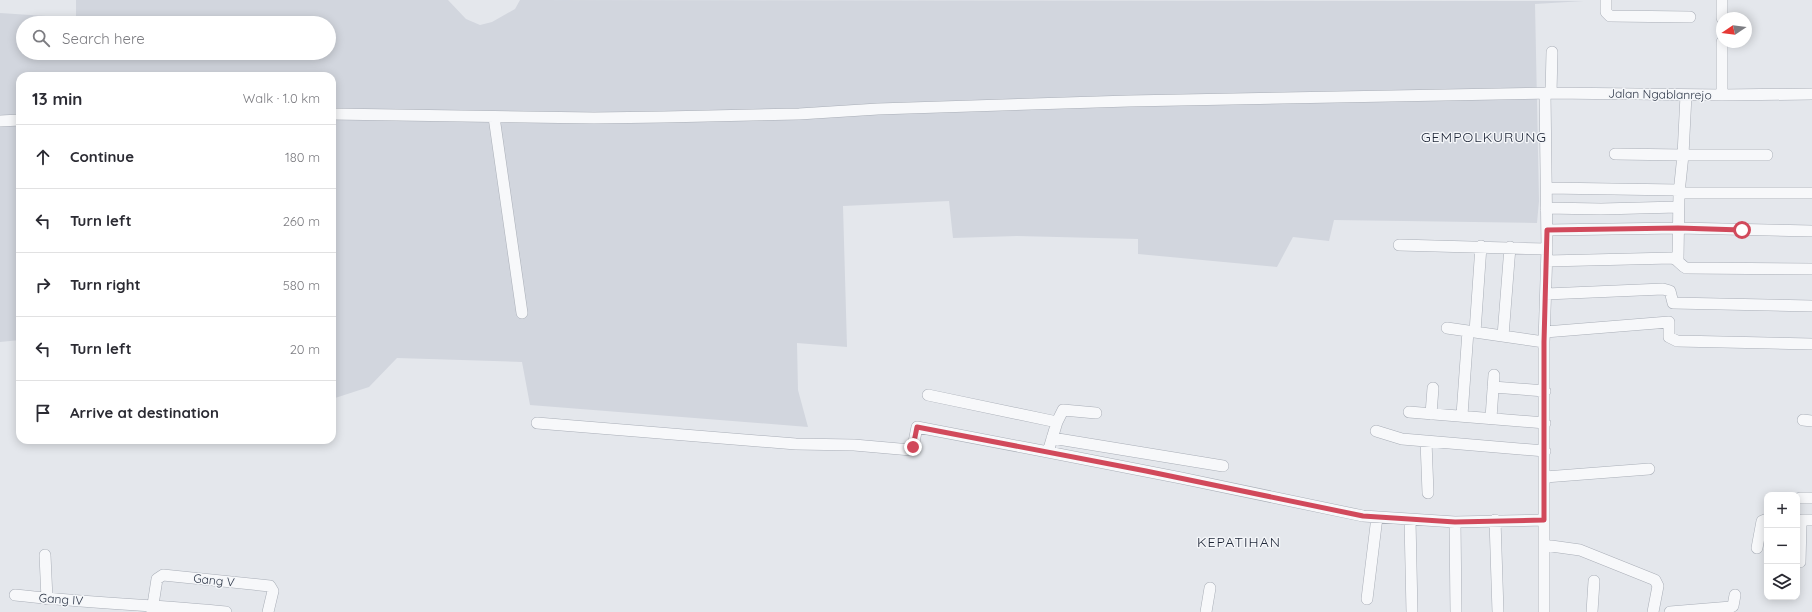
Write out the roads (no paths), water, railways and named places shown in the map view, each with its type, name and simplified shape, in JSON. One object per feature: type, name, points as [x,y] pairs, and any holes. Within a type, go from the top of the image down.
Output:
[{"type":"street","points":[[1606,0],[1606,12],[1610,16],[1690,17]]},
{"type":"street","points":[[1722,0],[1722,12]]},
{"type":"street","name":"Jalan Ngablanrejo","points":[[336,114],[594,118],[699,117],[799,114],[878,109],[1129,101],[1548,93],[1722,95],[1722,48]]},
{"type":"street","points":[[1544,612],[1544,337],[1547,261],[1546,208],[1548,93],[1552,52]]},
{"type":"street","points":[[1722,95],[1812,94]]},
{"type":"street","points":[[1686,95],[1683,154],[1678,207],[1678,260],[1682,266],[1686,268],[1812,269]]},
{"type":"street","points":[[494,117],[522,313]]},
{"type":"street","points":[[0,121],[16,120]]},
{"type":"street","points":[[1615,154],[1767,155]]},
{"type":"street","points":[[1547,188],[1812,193]]},
{"type":"street","points":[[1546,208],[1600,209],[1678,207]]},
{"type":"street","points":[[1547,230],[1678,228],[1812,231]]},
{"type":"street","points":[[1400,245],[1481,246],[1547,249]]},
{"type":"street","points":[[1462,416],[1481,246]]},
{"type":"street","points":[[1503,336],[1510,247]]},
{"type":"street","points":[[1547,261],[1672,258],[1678,260]]},
{"type":"street","points":[[1546,294],[1663,289],[1670,291],[1673,302],[1669,322],[1669,337],[1677,341],[1812,344]]},
{"type":"street","points":[[1673,302],[1812,306]]},
{"type":"street","points":[[1447,328],[1503,336],[1544,337],[1669,322]]},
{"type":"street","points":[[1491,418],[1494,376]]},
{"type":"street","points":[[1493,387],[1545,391]]},
{"type":"street","points":[[1431,414],[1433,388]]},
{"type":"street","points":[[928,395],[1057,422]]},
{"type":"street","points":[[1048,452],[1057,422],[1063,410],[1096,414]]},
{"type":"street","points":[[1409,412],[1544,422]]},
{"type":"street","points":[[537,423],[796,444],[847,445],[911,450],[917,427],[1181,478],[1332,510],[1377,517],[1455,522],[1544,520]]},
{"type":"street","points":[[1376,431],[1402,439],[1426,442],[1545,451]]},
{"type":"street","points":[[1052,438],[1184,461],[1223,466]]},
{"type":"street","points":[[1426,442],[1428,493]]},
{"type":"street","points":[[1181,478],[1184,461]]},
{"type":"street","points":[[1545,477],[1649,469]]},
{"type":"street","points":[[1800,498],[1812,498]]},
{"type":"street","points":[[1367,599],[1377,517]]},
{"type":"street","points":[[1410,520],[1412,612]]},
{"type":"street","points":[[1495,520],[1498,612]]},
{"type":"street","points":[[1757,548],[1762,521],[1764,520]]},
{"type":"street","points":[[1455,522],[1456,612]]},
{"type":"street","points":[[1544,545],[1580,550],[1655,580],[1658,586],[1653,612]]},
{"type":"street","points":[[45,555],[47,599]]},
{"type":"street","name":"Gang V","points":[[152,608],[156,582],[158,577],[163,575],[270,586],[272,591],[268,612]]},
{"type":"street","points":[[1592,612],[1594,581]]},
{"type":"street","points":[[1206,612],[1210,588]]},
{"type":"street","name":"Gang IV","points":[[15,595],[152,608],[226,612]]},
{"type":"street","points":[[1670,612],[1731,607],[1733,606],[1735,595]]},
{"type":"district","name":"GEMPOLKURUNG","points":[[1484,137]]},
{"type":"district","name":"KEPATIHAN","points":[[1239,542]]}]
